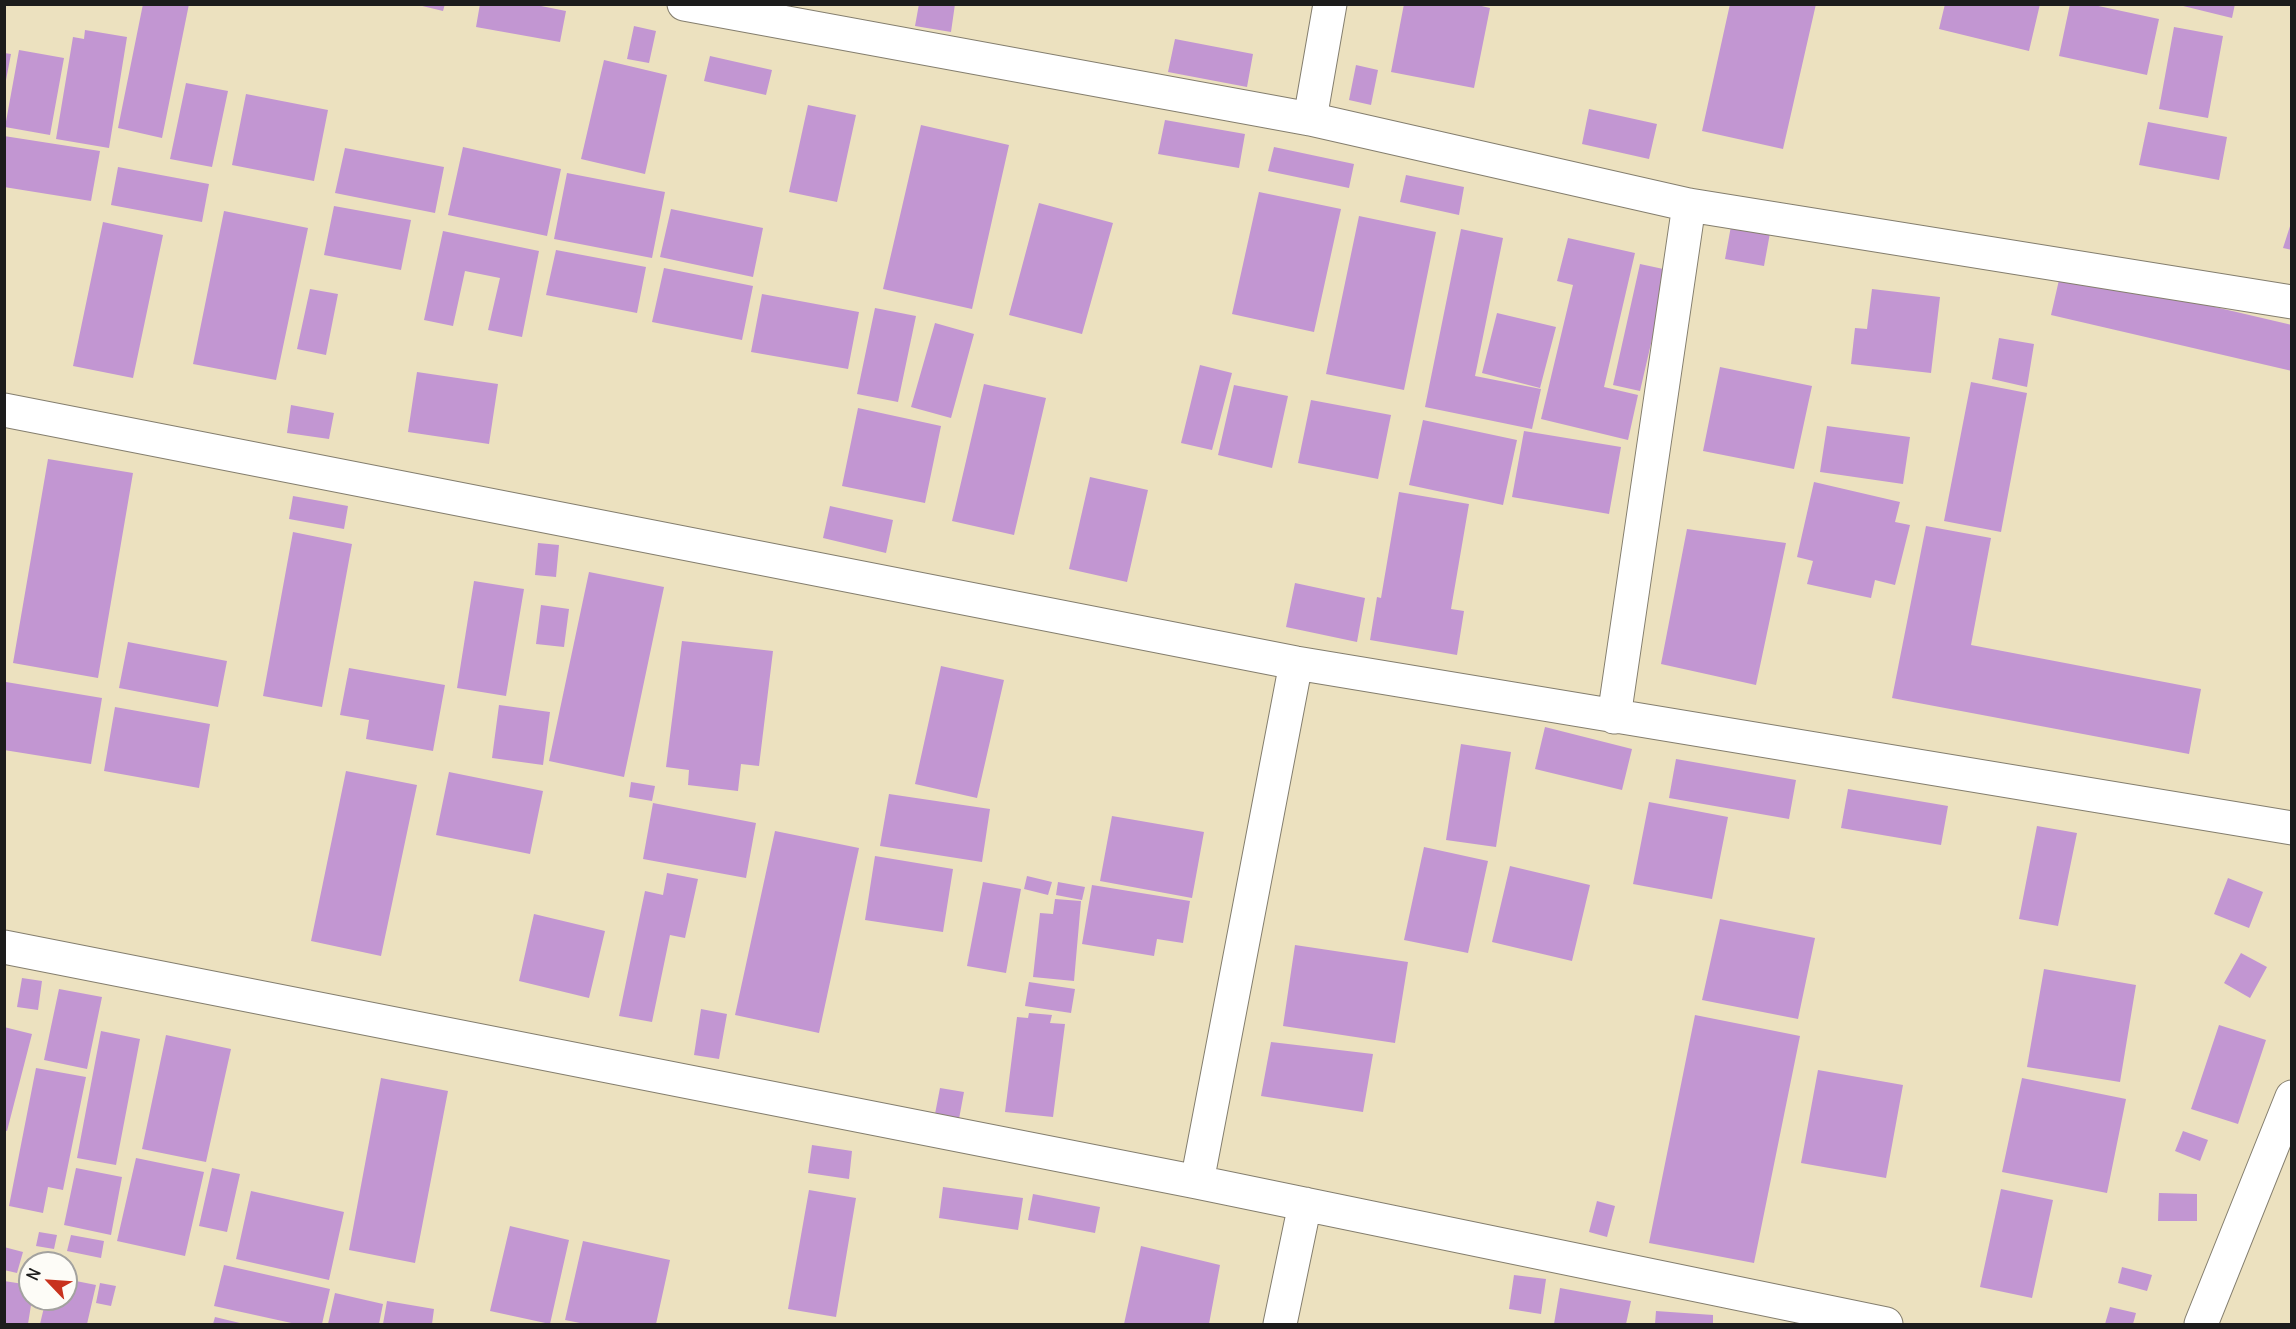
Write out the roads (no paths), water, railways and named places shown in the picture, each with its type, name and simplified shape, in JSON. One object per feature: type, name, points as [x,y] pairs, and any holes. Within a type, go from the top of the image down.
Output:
[{"type":"street","points":[[684,4],[1310,119],[1689,205],[2292,302]]},
{"type":"street","points":[[1310,119],[1330,4]]},
{"type":"street","points":[[1614,717],[1689,205]]},
{"type":"street","points":[[4,410],[1296,663],[2292,828]]},
{"type":"street","points":[[1197,1182],[1296,663]]},
{"type":"street","points":[[4,947],[1197,1182],[1886,1324]]},
{"type":"street","points":[[2202,1324],[2292,1098]]},
{"type":"street","points":[[1280,1324],[1305,1204]]}]
